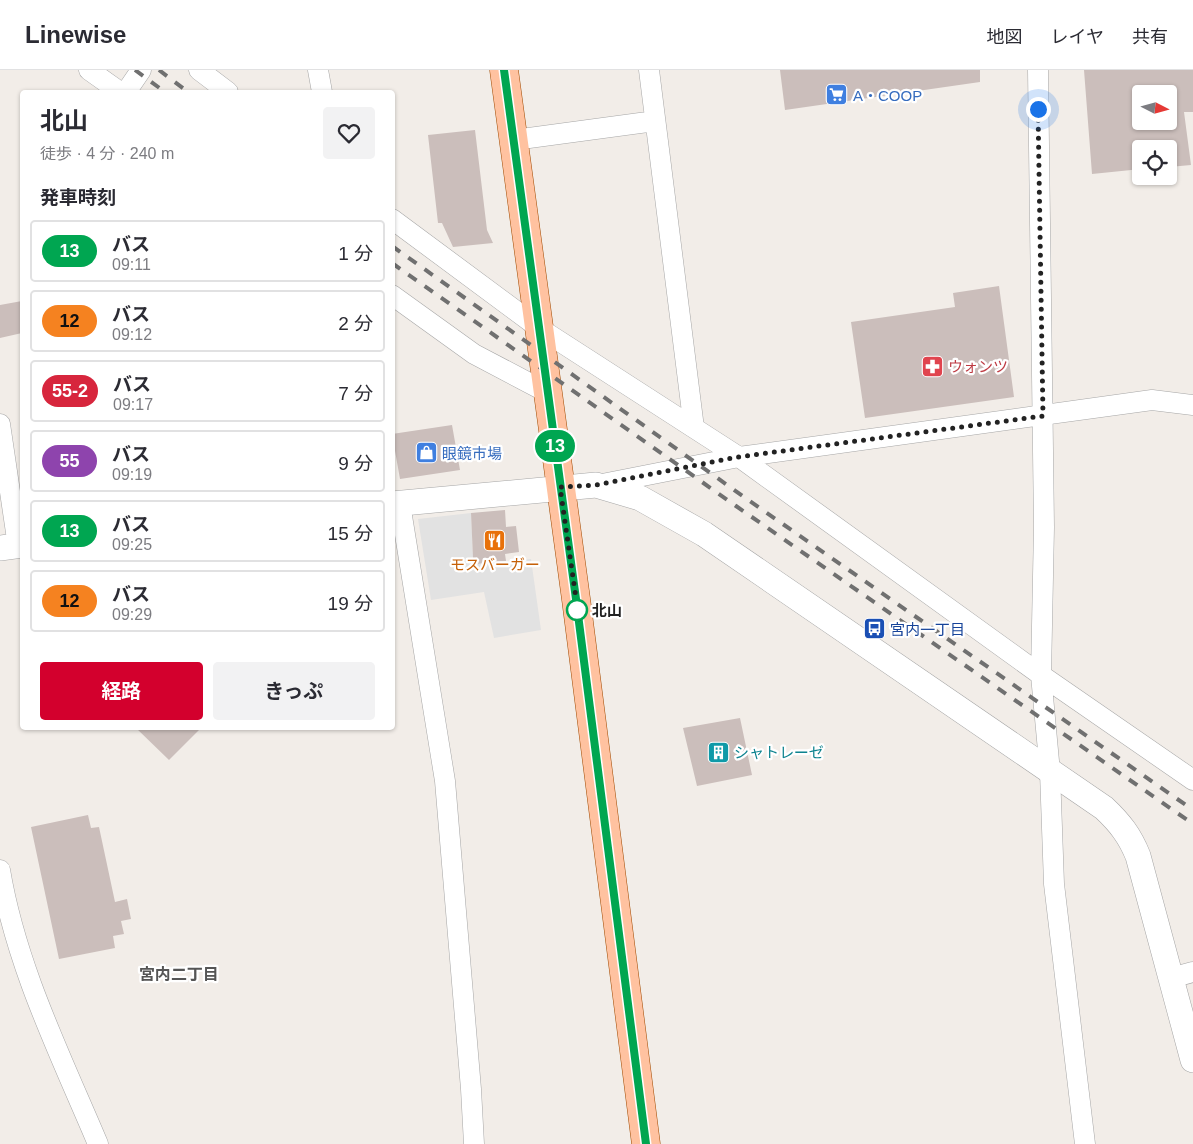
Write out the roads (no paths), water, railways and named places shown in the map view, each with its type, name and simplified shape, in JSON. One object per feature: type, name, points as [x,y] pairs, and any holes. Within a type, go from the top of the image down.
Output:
[{"type":"main road","points":[[504,70],[576,599],[646,1144]]},
{"type":"street","points":[[90,70],[117,90]]},
{"type":"street","points":[[127,90],[141,70]]},
{"type":"street","points":[[199,70],[225,90]]},
{"type":"street","points":[[318,70],[322,90]]},
{"type":"street","points":[[648,70],[694,428]]},
{"type":"street","points":[[1038,70],[1043,416],[1041,675],[1050,772],[1054,884],[1086,1144]]},
{"type":"street","points":[[514,140],[655,120]]},
{"type":"street","points":[[395,221],[539,328],[738,457],[1041,675],[1193,780]]},
{"type":"street","points":[[395,297],[474,354],[548,393]]},
{"type":"street","points":[[395,504],[596,485],[738,457],[1152,400],[1193,404]]},
{"type":"street","points":[[0,424],[13,547]]},
{"type":"street","points":[[596,485],[640,498],[704,534],[1104,808],[1119,822],[1130,838],[1138,856],[1182,975],[1193,1060]]},
{"type":"street","points":[[395,507],[402,516],[445,781],[474,1144]]},
{"type":"street","points":[[0,870],[10,923],[25,970],[98,1144]]},
{"type":"railway","points":[[135,70],[162,90]]},
{"type":"railway","points":[[159,70],[185,90]]},
{"type":"railway","points":[[395,248],[744,497],[1193,810]]},
{"type":"railway","points":[[395,265],[736,506],[1193,824]]},
{"type":"place","name":"A・COOP","points":[[837,95]]},
{"type":"place","name":"ウォンツ","points":[[932,366]]},
{"type":"place","name":"眼鏡市場","points":[[426,453]]},
{"type":"place","name":"モスバーガー","points":[[495,541]]},
{"type":"place","name":"北山","points":[[577,610]]},
{"type":"place","name":"宮内一丁目","points":[[874,629]]},
{"type":"place","name":"シャトレーゼ","points":[[718,752]]},
{"type":"district","name":"宮内二丁目","points":[[179,974]]}]
